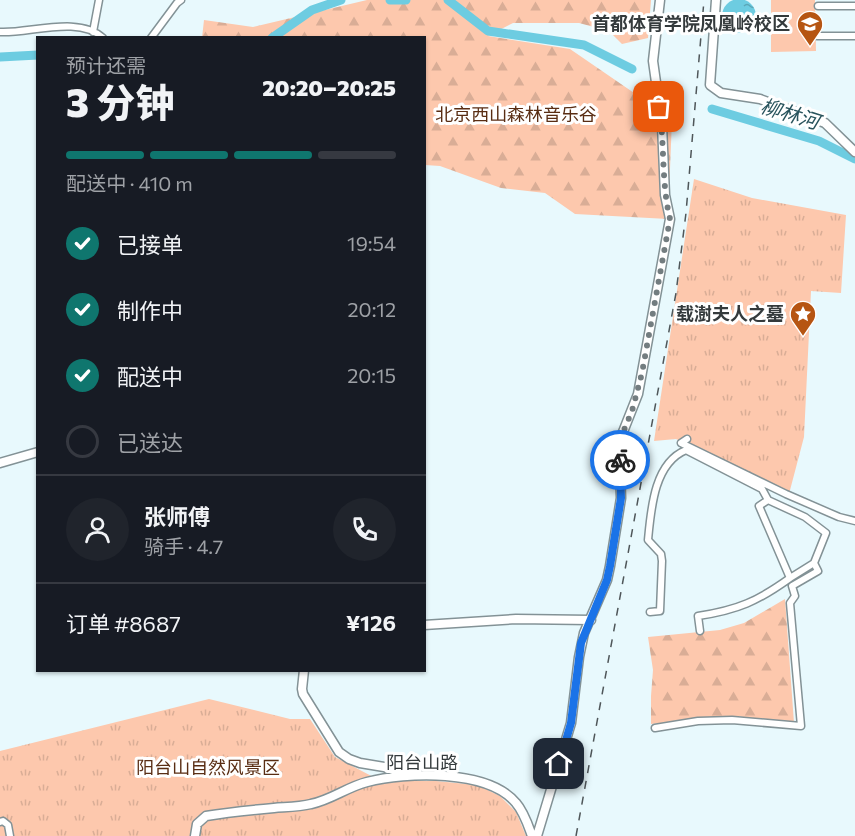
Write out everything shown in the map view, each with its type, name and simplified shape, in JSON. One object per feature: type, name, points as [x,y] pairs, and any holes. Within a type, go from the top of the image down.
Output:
[{"type":"street","points":[[93,32],[99,0]]},
{"type":"street","points":[[152,36],[181,0]]},
{"type":"street","points":[[537,836],[571,723],[581,643],[607,580],[621,498],[619,442],[632,411],[640,383],[670,219],[665,195],[662,125],[653,61],[660,0]]},
{"type":"street","points":[[716,0],[710,85],[721,93],[760,99],[806,114],[825,123],[855,152]]},
{"type":"street","points":[[818,6],[855,6]]},
{"type":"street","points":[[0,32],[38,27],[82,28],[100,36]]},
{"type":"street","points":[[817,36],[855,36]]},
{"type":"street","points":[[687,439],[681,443],[786,494],[839,517],[855,521]]},
{"type":"street","points":[[650,612],[660,611],[662,561],[661,554],[648,540],[650,514],[662,469],[675,455],[686,450],[762,489],[768,500],[805,518],[826,532],[814,564],[746,605],[726,612],[698,616],[700,631]]},
{"type":"street","points":[[0,463],[36,453]]},
{"type":"street","points":[[768,500],[759,506],[790,578]]},
{"type":"street","points":[[655,728],[698,721],[732,720],[801,726],[790,603],[795,596],[792,586],[818,571],[814,564]]},
{"type":"street","points":[[426,625],[516,619],[591,620]]},
{"type":"street","points":[[304,672],[303,694],[339,752],[360,763],[384,767],[409,776]]},
{"type":"street","name":"阳台山路","points":[[195,836],[197,824],[206,816],[310,805],[365,782],[409,776],[455,777],[486,784],[515,801],[526,819],[532,836]]},
{"type":"street","points":[[526,819],[536,822],[542,819]]},
{"type":"street","points":[[0,822],[3,821],[8,825],[10,836]]},
{"type":"green space","name":"北京西山森林音乐谷","points":[[367,0],[651,0],[648,38],[622,44],[609,31],[579,23],[513,23],[488,36],[570,49],[672,119],[668,219],[575,214],[545,193],[501,188],[440,166],[426,165],[426,36],[202,36],[204,20],[253,27]]},
{"type":"green space","points":[[771,0],[815,0],[816,51],[771,52]]},
{"type":"green space","points":[[694,179],[752,198],[846,215],[841,293],[811,291],[804,437],[789,494],[676,439],[654,441]]},
{"type":"green space","points":[[785,599],[794,723],[735,716],[651,724],[653,670],[648,637],[720,630],[744,623]]},
{"type":"green space","name":"阳台山自然风景区","points":[[209,699],[290,719],[310,719],[335,757],[381,781],[436,781],[477,785],[500,796],[516,812],[526,836],[0,836],[0,751]]},
{"type":"water","points":[[739,-1],[751,4],[756,16],[751,28],[739,33],[727,28],[722,16],[727,4]]},
{"type":"waterway","name":"柳林河","points":[[275,36],[312,10],[341,0]]},
{"type":"waterway","name":"柳林河","points":[[390,0],[406,0]]},
{"type":"waterway","name":"柳林河","points":[[448,0],[488,31],[584,45],[632,69]]},
{"type":"waterway","name":"柳林河","points":[[0,57],[36,55]]},
{"type":"waterway","name":"柳林河","points":[[712,109],[819,141],[855,159]]},
{"type":"railway","points":[[576,836],[676,293],[686,213],[704,0]]},
{"type":"way so far","points":[[620,460],[619,442],[638,394],[670,219],[665,195],[659,107]]},
{"type":"place","name":"首都体育学院凤凰岭校区","points":[[810,47]]},
{"type":"place","name":"载澍夫人之墓","points":[[803,337]]},
{"type":"route","points":[[559,764],[571,723],[581,643],[607,580],[610,566],[621,498],[620,460]]}]
